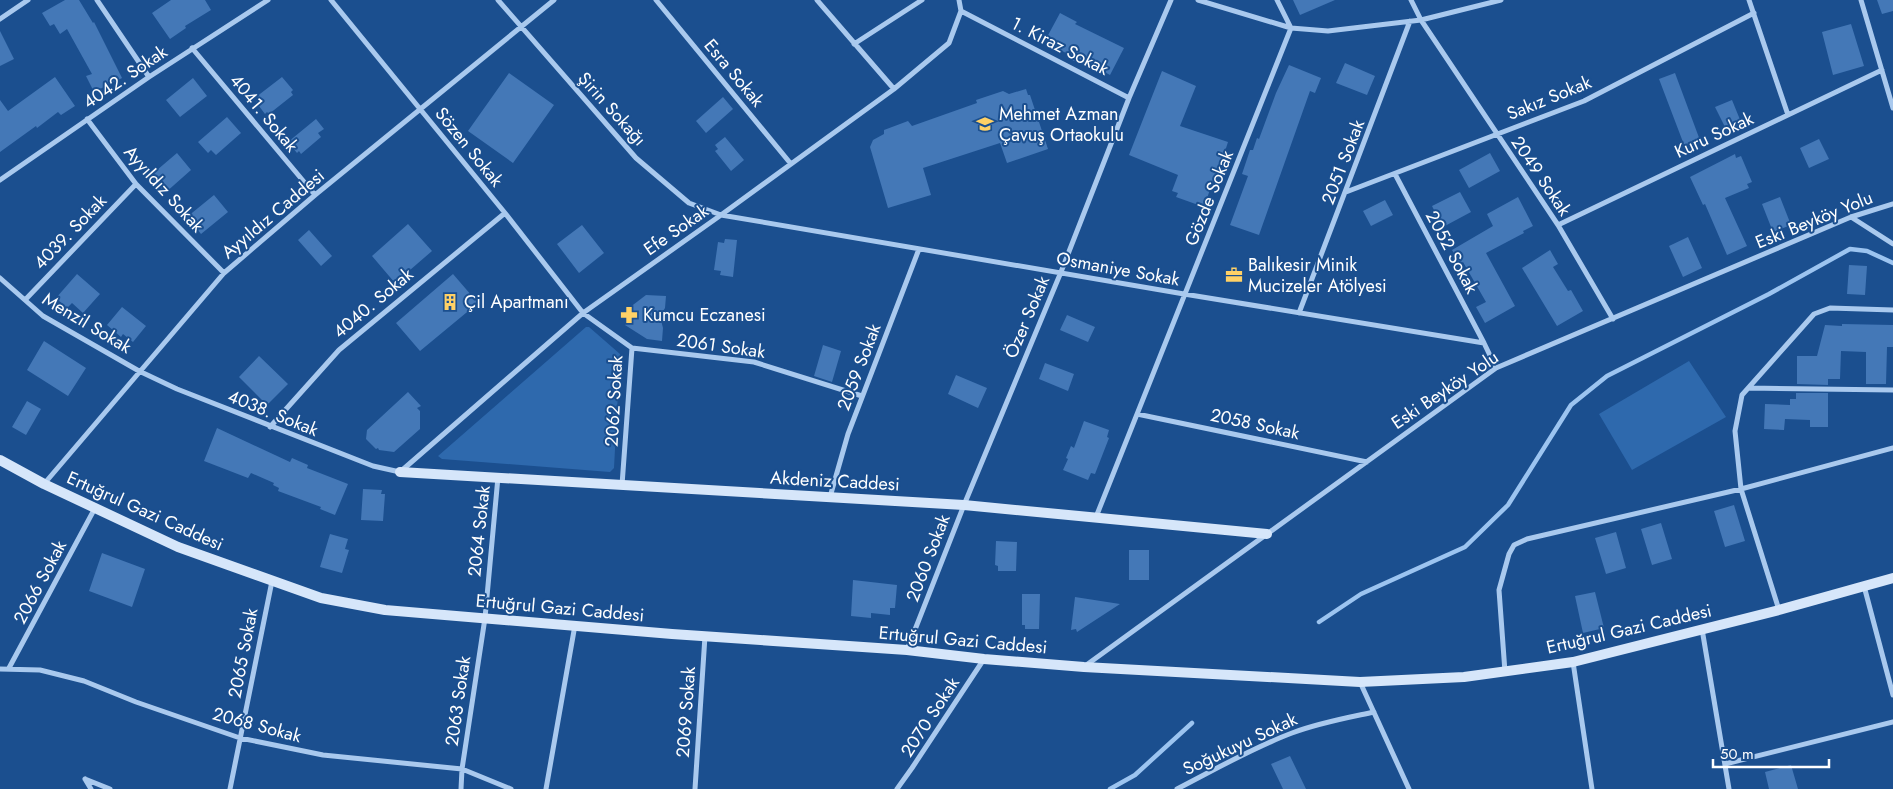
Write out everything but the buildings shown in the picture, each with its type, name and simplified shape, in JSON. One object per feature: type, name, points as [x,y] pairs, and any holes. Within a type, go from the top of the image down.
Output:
[{"type":"main road","name":"Ertuğrul Gazi Caddesi","points":[[0,460],[44,484],[178,547],[321,598],[385,610],[705,636],[908,650],[984,659],[1084,667],[1360,682],[1464,677],[1573,662],[1779,610],[1893,578]]},
{"type":"main road","name":"Akdeniz Caddesi","points":[[400,472],[964,505],[1267,534]]},
{"type":"street","points":[[0,19],[28,0]]},
{"type":"street","points":[[97,0],[149,78]]},
{"type":"street","name":"4042. Sokak","points":[[0,180],[192,48],[268,0]]},
{"type":"street","name":"Sözen Sokak","points":[[331,0],[505,213],[583,312]]},
{"type":"street","name":"Şirin Sokağı","points":[[498,0],[636,158],[689,203],[721,215]]},
{"type":"street","name":"Ayyıldız Caddesi","points":[[44,484],[224,273],[315,195],[554,0]]},
{"type":"street","name":"Esra Sokak","points":[[656,0],[791,164]]},
{"type":"street","points":[[817,0],[894,89]]},
{"type":"street","points":[[854,44],[922,0]]},
{"type":"street","points":[[959,0],[961,11]]},
{"type":"street","name":"Özer Sokak","points":[[964,505],[1061,272],[1129,98],[1170,0]]},
{"type":"street","points":[[1198,0],[1291,28],[1328,31],[1420,20],[1501,0]]},
{"type":"street","points":[[1277,0],[1291,28]]},
{"type":"street","name":"2049 Sokak","points":[[1411,0],[1420,20],[1558,225],[1613,319]]},
{"type":"street","points":[[1749,0],[1788,115]]},
{"type":"street","points":[[1861,0],[1893,108]]},
{"type":"street","name":"Efe Sokak","points":[[400,472],[583,312],[721,215],[894,89],[949,43],[961,11]]},
{"type":"street","name":"1. Kiraz Sokak","points":[[961,11],[1129,98]]},
{"type":"street","name":"Sakız Sokak","points":[[1346,192],[1584,101],[1754,13]]},
{"type":"street","name":"2051 Sokak","points":[[1299,313],[1410,21]]},
{"type":"street","name":"Gözde Sokak","points":[[1096,517],[1291,28]]},
{"type":"street","name":"4041. Sokak","points":[[192,48],[315,195]]},
{"type":"street","name":"Kuru Sokak","points":[[1558,225],[1882,70]]},
{"type":"street","name":"Ayyıldız Sokak","points":[[87,119],[136,184],[224,273]]},
{"type":"street","name":"2052 Sokak","points":[[1394,174],[1484,343]]},
{"type":"street","name":"4039. Sokak","points":[[24,300],[136,184]]},
{"type":"street","name":"Eski Beyköy Yolu","points":[[1084,667],[1496,368],[1851,217],[1893,204]]},
{"type":"street","name":"4040. Sokak","points":[[270,426],[339,350],[505,213]]},
{"type":"street","name":"Osmaniye Sokak","points":[[721,215],[1484,343]]},
{"type":"street","points":[[1851,217],[1893,244]]},
{"type":"street","name":"2059 Sokak","points":[[830,497],[842,451],[920,249]]},
{"type":"street","name":"Menzil Sokak","points":[[0,278],[43,316],[139,371]]},
{"type":"street","points":[[1779,610],[1741,489],[1735,431],[1742,395],[1814,314],[1830,308],[1893,310]]},
{"type":"street","name":"2062 Sokak","points":[[583,312],[632,348],[622,485]]},
{"type":"street","points":[[1484,343],[1496,368]]},
{"type":"street","name":"2061 Sokak","points":[[632,348],[754,362],[862,396]]},
{"type":"street","name":"4038. Sokak","points":[[139,371],[177,389],[373,466],[400,472]]},
{"type":"street","points":[[1749,388],[1893,390]]},
{"type":"street","name":"2058 Sokak","points":[[1137,414],[1367,462]]},
{"type":"street","points":[[1505,672],[1498,590],[1508,554],[1514,545],[1527,539],[1741,489],[1893,448]]},
{"type":"street","name":"2064 Sokak","points":[[484,618],[498,477]]},
{"type":"street","name":"2060 Sokak","points":[[908,650],[964,505]]},
{"type":"street","name":"2066 Sokak","points":[[10,668],[95,508]]},
{"type":"street","name":"2065 Sokak","points":[[230,789],[272,581]]},
{"type":"street","points":[[1864,586],[1893,695]]},
{"type":"street","name":"2063 Sokak","points":[[461,789],[462,769],[484,618]]},
{"type":"street","points":[[546,789],[575,626]]},
{"type":"street","points":[[1702,629],[1729,789]]},
{"type":"street","name":"2069 Sokak","points":[[695,789],[705,636]]},
{"type":"street","name":"2070 Sokak","points":[[897,789],[984,659]]},
{"type":"street","points":[[1573,662],[1592,789]]},
{"type":"street","name":"2068 Sokak","points":[[0,669],[40,670],[84,681],[136,702],[240,738],[323,755],[462,769],[510,789]]},
{"type":"street","points":[[1360,682],[1409,789]]},
{"type":"street","name":"Soğukuyu Sokak","points":[[1177,789],[1292,733],[1325,723],[1374,712]]},
{"type":"street","points":[[1725,764],[1893,722]]},
{"type":"street","points":[[91,789],[85,779],[110,789]]},
{"type":"shaded area","points":[[586,327],[589,327],[620,354],[614,468],[610,472],[442,459],[438,456]]},
{"type":"shaded area","points":[[1689,361],[1726,417],[1632,470],[1599,414]]},
{"type":"waterway","points":[[1319,622],[1361,594],[1465,547],[1508,505],[1571,405],[1607,376],[1769,294],[1850,249],[1867,251],[1893,263]]},
{"type":"waterway","points":[[1110,789],[1135,775],[1192,723]]},
{"type":"place","name":"Mehmet Azman Çavuş Ortaokulu","points":[[985,124]]},
{"type":"place","name":"Balıkesir Minik Mucizeler Atölyesi","points":[[1234,275]]},
{"type":"place","name":"Çil Apartmanı","points":[[450,302]]},
{"type":"place","name":"Kumcu Eczanesi","points":[[629,315]]}]
